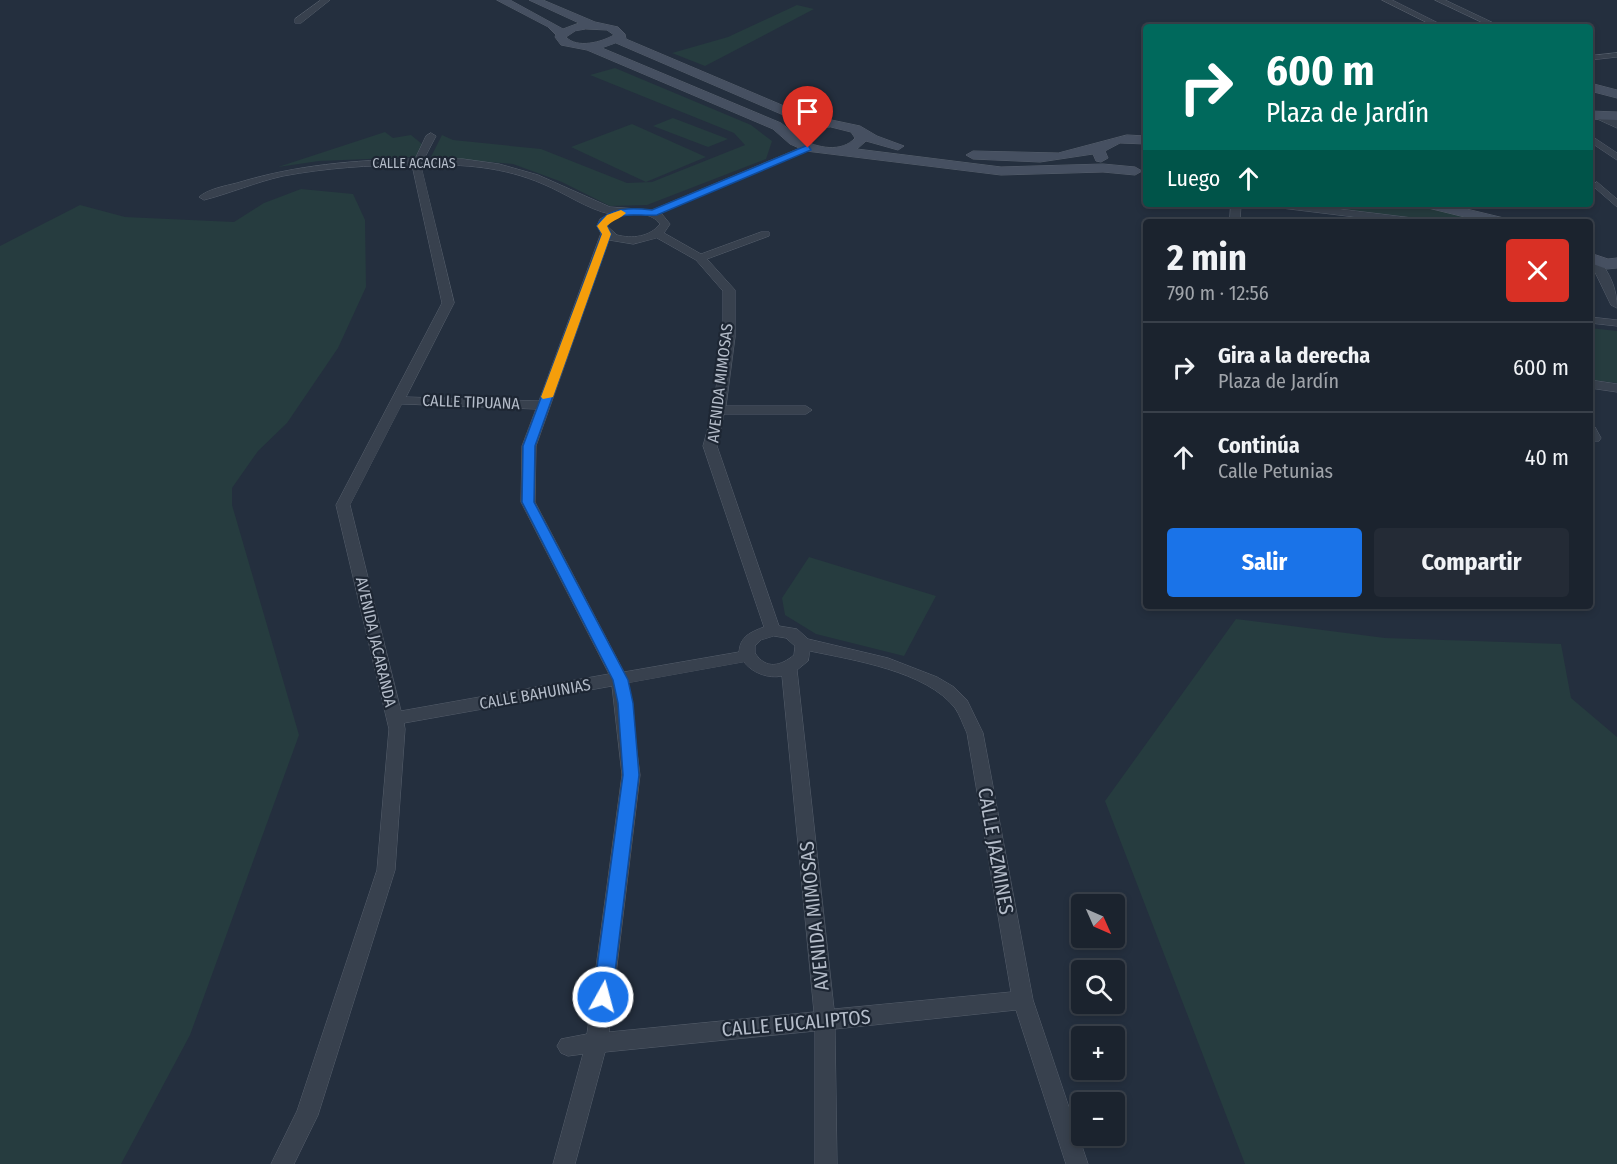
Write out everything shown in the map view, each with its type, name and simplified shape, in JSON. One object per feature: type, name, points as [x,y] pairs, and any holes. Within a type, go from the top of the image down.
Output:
[{"type":"main road","points":[[501,0],[552,25],[562,34]]},
{"type":"main road","points":[[534,0],[592,26]]},
{"type":"main road","points":[[562,34],[574,28],[592,26],[614,29],[620,34],[618,38]]},
{"type":"main road","points":[[562,34],[561,40],[565,43],[588,46],[607,44],[618,38]]},
{"type":"main road","points":[[618,38],[628,46],[665,63],[799,117],[852,126],[872,139],[897,146],[984,156],[1073,155],[1090,153],[1114,140],[1143,140]]},
{"type":"main road","points":[[588,46],[767,122],[808,148],[1001,171],[1103,168],[1141,171]]},
{"type":"main road","points":[[1595,88],[1617,89]]},
{"type":"main road","points":[[1595,88],[1617,94]]},
{"type":"main road","points":[[1595,116],[1617,116]]},
{"type":"main road","points":[[795,141],[794,135],[797,130],[824,123]]},
{"type":"main road","points":[[832,150],[853,146],[862,138],[861,133]]},
{"type":"main road","points":[[1102,145],[1098,150],[1102,159],[1116,167],[1141,171]]},
{"type":"main road","points":[[1442,207],[1491,219]]},
{"type":"main road","points":[[1593,253],[1616,261]]},
{"type":"street","points":[[313,0],[299,11],[298,21],[326,0]]},
{"type":"street","points":[[1386,0],[1436,24]]},
{"type":"street","points":[[1439,0],[1491,24]]},
{"type":"street","points":[[1593,58],[1617,55]]},
{"type":"street","points":[[1595,116],[1617,124]]},
{"type":"street","points":[[419,162],[431,136]]},
{"type":"street","points":[[1593,140],[1617,157]]},
{"type":"street","points":[[653,213],[808,148]]},
{"type":"street","name":"AVENIDA JACARANDA","points":[[282,1164],[307,1115],[386,870],[397,729],[343,505],[448,303],[416,166],[419,162]]},
{"type":"street","name":"CALLE ACACIAS","points":[[204,197],[253,179],[299,169],[347,164],[458,162],[512,169],[619,213]]},
{"type":"street","points":[[1617,184],[1597,185],[1617,204]]},
{"type":"street","points":[[1294,207],[1386,219]]},
{"type":"street","points":[[1316,210],[1317,219]]},
{"type":"street","points":[[564,1164],[597,1041],[631,775],[625,703],[620,680],[528,502],[529,446],[606,234],[602,226],[604,221],[619,213],[633,211],[653,213],[663,219],[665,224],[658,234],[635,240],[606,234]]},
{"type":"street","name":"AVENIDA MIMOSAS","points":[[658,234],[700,258],[729,290],[729,337],[710,446],[773,630]]},
{"type":"street","points":[[700,258],[765,234]]},
{"type":"street","points":[[1593,255],[1617,305]]},
{"type":"street","points":[[1593,320],[1617,323]]},
{"type":"street","points":[[1593,384],[1617,388]]},
{"type":"street","name":"CALLE TIPUANA","points":[[397,400],[544,405]]},
{"type":"street","points":[[718,410],[806,410]]},
{"type":"street","points":[[773,630],[791,633],[803,644],[802,657],[789,669],[765,670],[756,667],[747,656],[746,645],[751,639],[773,630]]},
{"type":"street","name":"CALLE JAZMINES","points":[[803,644],[853,653],[897,667],[933,683],[960,703],[975,733],[1023,1000],[1077,1164]]},
{"type":"street","name":"CALLE BAHUINIAS","points":[[394,718],[747,656]]},
{"type":"street","name":"AVENIDA MIMOSAS","points":[[789,669],[825,1020],[826,1164]]},
{"type":"street","name":"CALLE EUCALIPTOS","points":[[568,1046],[597,1041],[1023,1000]]},
{"type":"green space","points":[[797,5],[814,9],[705,66],[672,53],[728,37]]},
{"type":"green space","points":[[615,68],[751,125],[772,141],[766,159],[647,205],[610,206],[562,182],[513,164],[431,157],[442,135],[453,140],[541,149],[627,183],[652,182],[745,145],[734,133],[590,75]]},
{"type":"green space","points":[[673,118],[728,139],[708,147],[653,126]]},
{"type":"green space","points":[[632,124],[706,157],[646,182],[571,147]]},
{"type":"green space","points":[[385,132],[393,138],[411,135],[422,144],[417,157],[319,161],[278,167]]},
{"type":"green space","points":[[301,189],[353,194],[365,220],[366,287],[338,348],[287,423],[258,451],[232,488],[232,505],[299,735],[190,1035],[121,1164],[0,1164],[0,246],[80,205],[125,217],[234,222],[264,203]]},
{"type":"green space","points":[[1323,207],[1430,207],[1479,219],[1425,219]]},
{"type":"green space","points":[[1593,328],[1617,331],[1617,383],[1593,380]]},
{"type":"green space","points":[[809,557],[936,596],[904,656],[816,634],[785,615],[782,598]]},
{"type":"green space","points":[[1236,619],[1385,638],[1561,644],[1571,698],[1617,737],[1617,1164],[1245,1164],[1105,801]]},
{"type":"slow traffic","points":[[547,397],[606,234],[602,226],[604,221],[621,213]]},
{"type":"route","points":[[603,997],[631,775],[625,703],[620,680],[528,502],[529,446],[606,234],[602,226],[604,221],[619,213],[633,211],[653,213],[808,148]]}]
